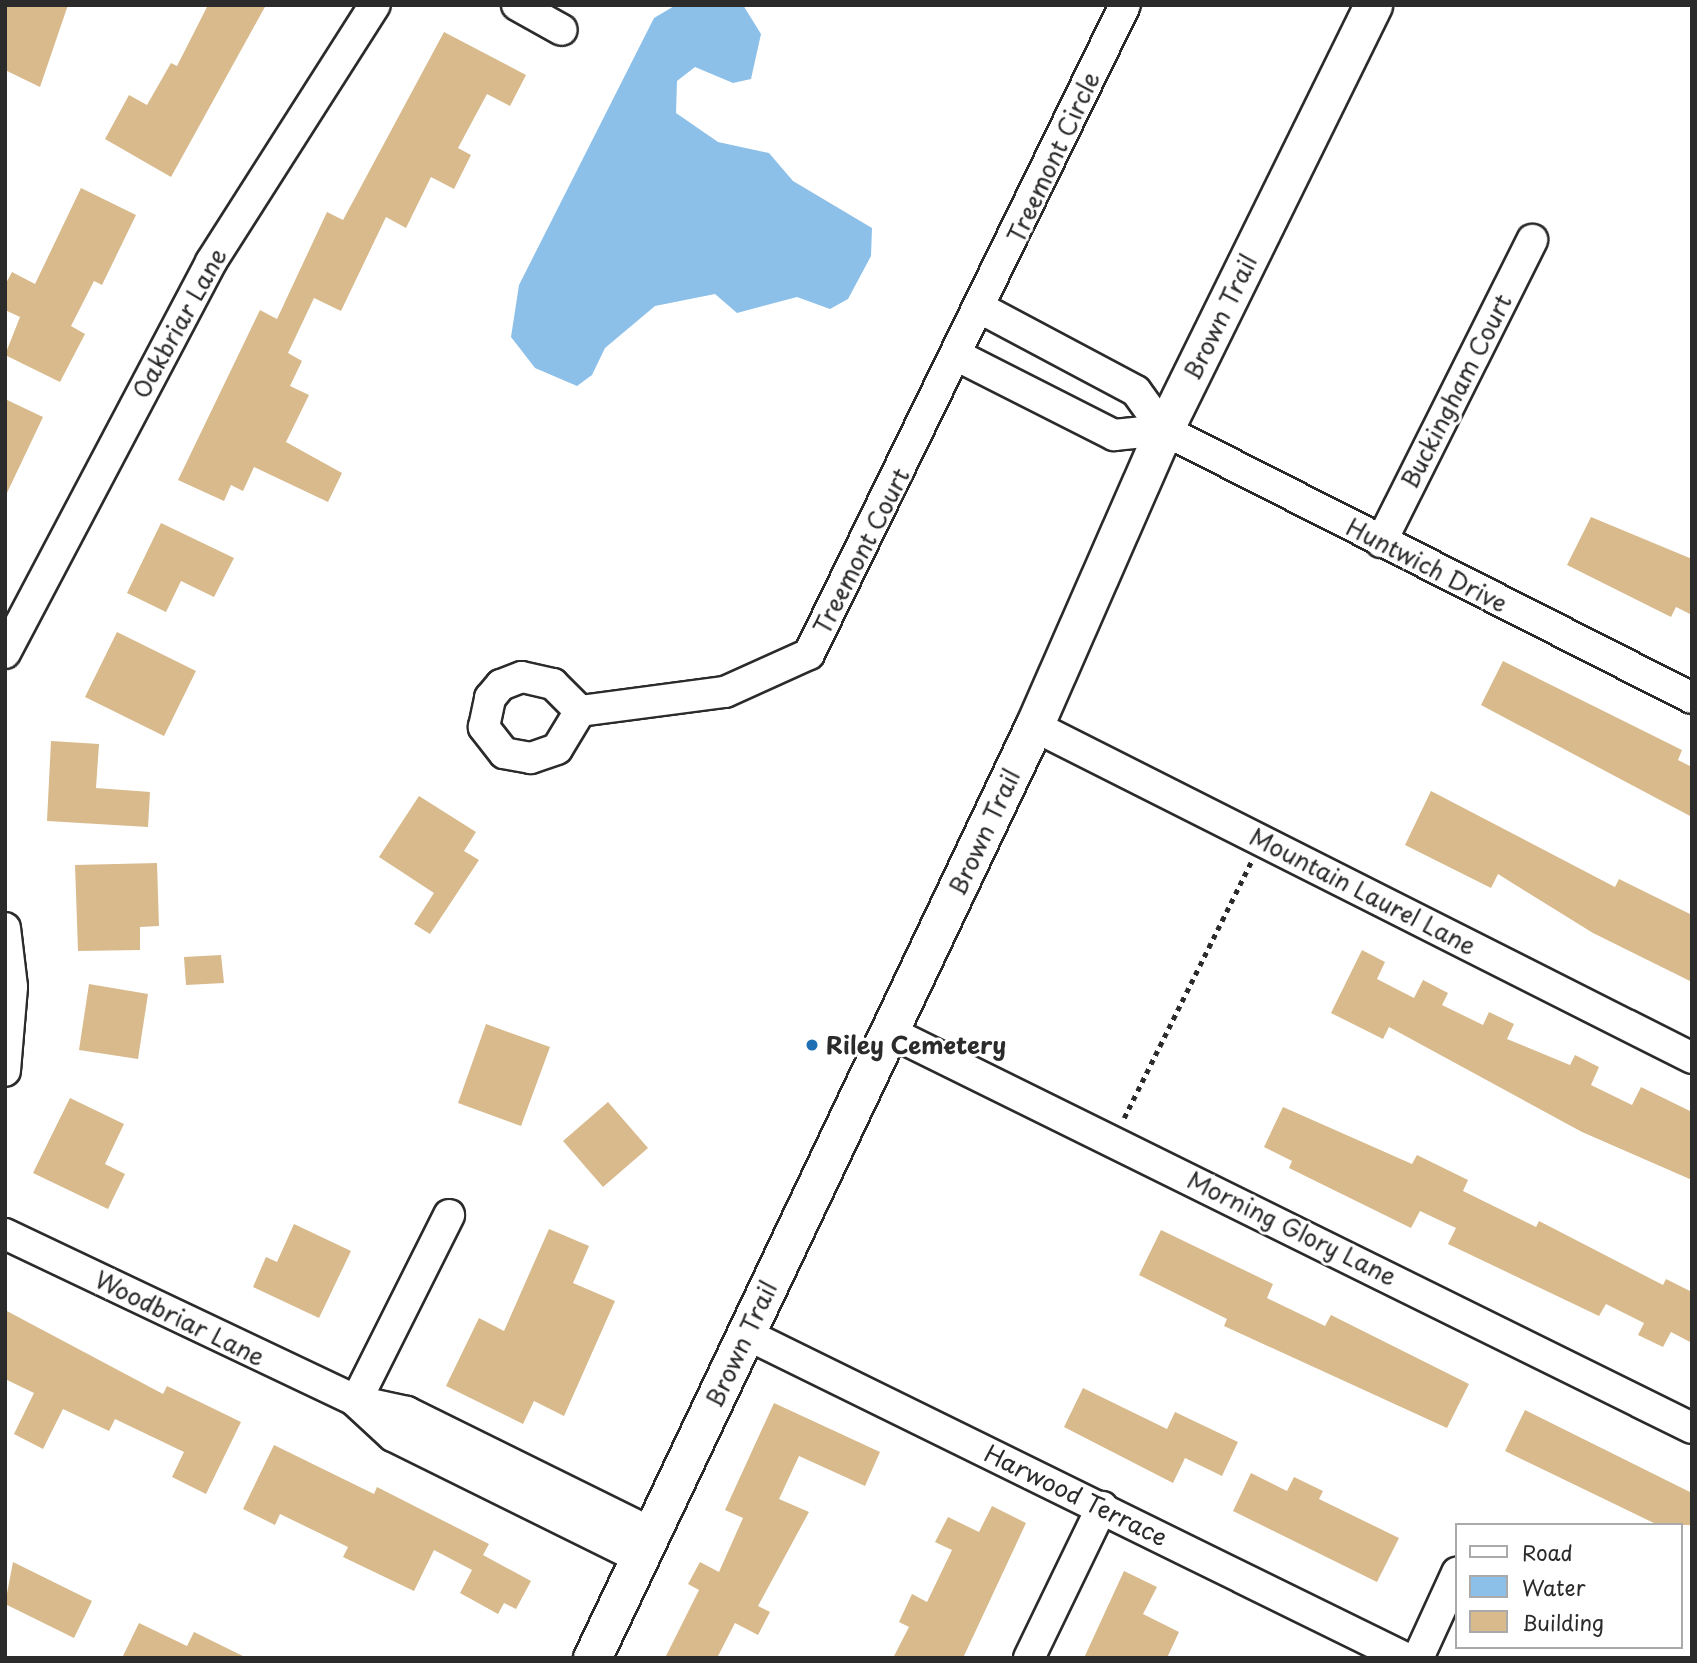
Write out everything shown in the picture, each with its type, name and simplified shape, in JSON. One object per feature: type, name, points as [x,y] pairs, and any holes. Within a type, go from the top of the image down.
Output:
[{"type":"street","name":"Oakbriar Lane","points":[[5,653],[211,262],[374,5]]},
{"type":"street","points":[[517,5],[562,30]]},
{"type":"street","name":"Treemont Circle","points":[[982,309],[1125,5]]},
{"type":"street","name":"Brown Trail","points":[[592,1658],[1034,726],[1164,430],[1373,5]]},
{"type":"street","name":"Buckingham Court","points":[[1381,542],[1532,240]]},
{"type":"street","points":[[958,356],[1114,435],[1164,430],[1136,391],[982,309]]},
{"type":"street","name":"Treemont Court","points":[[580,711],[725,692],[809,654],[982,309]]},
{"type":"street","name":"Huntwich Drive","points":[[1164,430],[1692,698]]},
{"type":"street","name":"Mountain Laurel Lane","points":[[1034,726],[1692,1058]]},
{"type":"street","points":[[5,928],[12,987],[5,1071]]},
{"type":"street","name":"Morning Glory Lane","points":[[890,1032],[1114,1140],[1692,1428]]},
{"type":"street","points":[[356,1402],[449,1215]]},
{"type":"street","name":"Woodbriar Lane","points":[[5,1234],[356,1402],[393,1436],[646,1546]]},
{"type":"street","name":"Harwood Terrace","points":[[746,1334],[1405,1658]]},
{"type":"street","points":[[1029,1658],[1101,1507]]},
{"type":"street","points":[[1418,1658],[1456,1575]]},
{"type":"path","points":[[1114,1140],[1262,839]]},
{"type":"water","points":[[676,5],[743,5],[761,34],[751,79],[733,83],[695,67],[677,81],[676,113],[718,142],[769,153],[793,181],[872,228],[871,256],[848,299],[830,309],[797,297],[737,313],[715,294],[655,306],[605,348],[592,375],[577,386],[535,368],[511,337],[519,285],[654,18]]},
{"type":"building","points":[[5,5],[68,5],[40,87],[5,70]]},
{"type":"building","points":[[208,5],[266,5],[171,177],[105,139],[129,95],[147,105],[171,63],[177,66]]},
{"type":"building","points":[[444,32],[526,75],[510,106],[487,94],[458,148],[471,155],[454,189],[431,177],[406,228],[386,217],[341,311],[314,298],[288,353],[302,361],[290,386],[309,395],[286,442],[342,473],[328,502],[254,467],[243,491],[231,485],[224,501],[178,480],[260,310],[277,319],[327,212],[343,220]]},
{"type":"building","points":[[81,188],[136,215],[102,285],[94,281],[71,326],[85,334],[60,382],[5,355],[20,317],[5,310],[5,285],[12,272],[35,284]]},
{"type":"building","points":[[5,399],[43,417],[5,497]]},
{"type":"building","points":[[1591,517],[1692,559],[1692,615],[1676,607],[1671,617],[1567,565]]},
{"type":"building","points":[[161,523],[234,558],[214,597],[181,581],[166,612],[127,593]]},
{"type":"building","points":[[117,632],[196,671],[164,736],[85,697]]},
{"type":"building","points":[[1503,661],[1682,750],[1678,760],[1692,767],[1692,817],[1481,705]]},
{"type":"building","points":[[51,741],[99,744],[96,788],[150,792],[148,827],[47,821]]},
{"type":"building","points":[[1431,791],[1615,887],[1619,879],[1692,915],[1692,982],[1593,933],[1498,874],[1491,888],[1405,845]]},
{"type":"building","points":[[419,796],[476,832],[464,851],[479,860],[430,934],[414,924],[434,893],[379,857]]},
{"type":"building","points":[[157,863],[159,926],[140,927],[140,950],[78,951],[75,865]]},
{"type":"building","points":[[1362,950],[1385,962],[1377,979],[1414,998],[1423,980],[1448,993],[1442,1005],[1483,1025],[1489,1012],[1514,1024],[1507,1039],[1570,1065],[1575,1055],[1599,1067],[1591,1085],[1632,1105],[1641,1087],[1692,1112],[1692,1180],[1582,1132],[1389,1027],[1383,1039],[1331,1013]]},
{"type":"building","points":[[221,955],[224,983],[186,985],[184,957]]},
{"type":"building","points":[[89,984],[148,994],[138,1059],[79,1050]]},
{"type":"building","points":[[486,1024],[550,1047],[521,1126],[458,1103]]},
{"type":"building","points":[[70,1098],[124,1124],[105,1164],[125,1174],[108,1209],[33,1173]]},
{"type":"building","points":[[608,1102],[648,1148],[603,1187],[563,1141]]},
{"type":"building","points":[[1283,1107],[1412,1164],[1417,1155],[1468,1180],[1463,1191],[1536,1227],[1539,1221],[1663,1285],[1666,1279],[1692,1292],[1692,1343],[1671,1332],[1663,1347],[1638,1335],[1644,1323],[1606,1304],[1599,1316],[1448,1244],[1456,1228],[1420,1211],[1411,1228],[1289,1168],[1292,1161],[1264,1147]]},
{"type":"building","points":[[294,1224],[351,1251],[319,1318],[253,1287],[266,1257],[277,1262]]},
{"type":"building","points":[[549,1229],[589,1246],[573,1283],[615,1301],[564,1416],[534,1401],[523,1424],[446,1386],[479,1318],[504,1331]]},
{"type":"building","points":[[1161,1230],[1273,1284],[1267,1298],[1325,1326],[1331,1315],[1469,1384],[1447,1428],[1224,1326],[1227,1319],[1139,1275]]},
{"type":"building","points":[[5,1310],[163,1394],[167,1386],[241,1422],[206,1494],[172,1477],[184,1452],[115,1419],[109,1431],[63,1409],[43,1449],[14,1434],[34,1393],[5,1379]]},
{"type":"building","points":[[1083,1388],[1167,1429],[1175,1412],[1238,1442],[1222,1476],[1185,1458],[1173,1483],[1064,1427]]},
{"type":"building","points":[[774,1403],[880,1452],[865,1486],[799,1456],[779,1499],[809,1512],[758,1606],[770,1612],[758,1635],[735,1623],[717,1658],[665,1658],[699,1590],[688,1584],[700,1562],[719,1572],[743,1518],[725,1510]]},
{"type":"building","points":[[1525,1410],[1692,1493],[1692,1525],[1654,1523],[1505,1451]]},
{"type":"building","points":[[274,1445],[374,1494],[377,1487],[489,1544],[483,1555],[531,1581],[516,1609],[504,1603],[498,1614],[460,1593],[472,1570],[434,1550],[414,1591],[343,1557],[348,1547],[280,1514],[275,1525],[243,1509]]},
{"type":"building","points":[[1251,1473],[1287,1491],[1294,1477],[1323,1491],[1319,1499],[1399,1538],[1377,1582],[1233,1511]]},
{"type":"building","points":[[992,1506],[1026,1523],[963,1658],[893,1658],[909,1627],[899,1622],[912,1594],[927,1602],[952,1550],[935,1542],[948,1517],[979,1532]]},
{"type":"building","points":[[13,1562],[92,1601],[74,1638],[5,1604]]},
{"type":"building","points":[[1124,1571],[1157,1587],[1143,1614],[1179,1632],[1167,1658],[1084,1658]]},
{"type":"building","points":[[139,1623],[187,1646],[194,1632],[247,1658],[122,1658]]},
{"type":"place","name":"Riley Cemetery","points":[[812,1045]]}]
